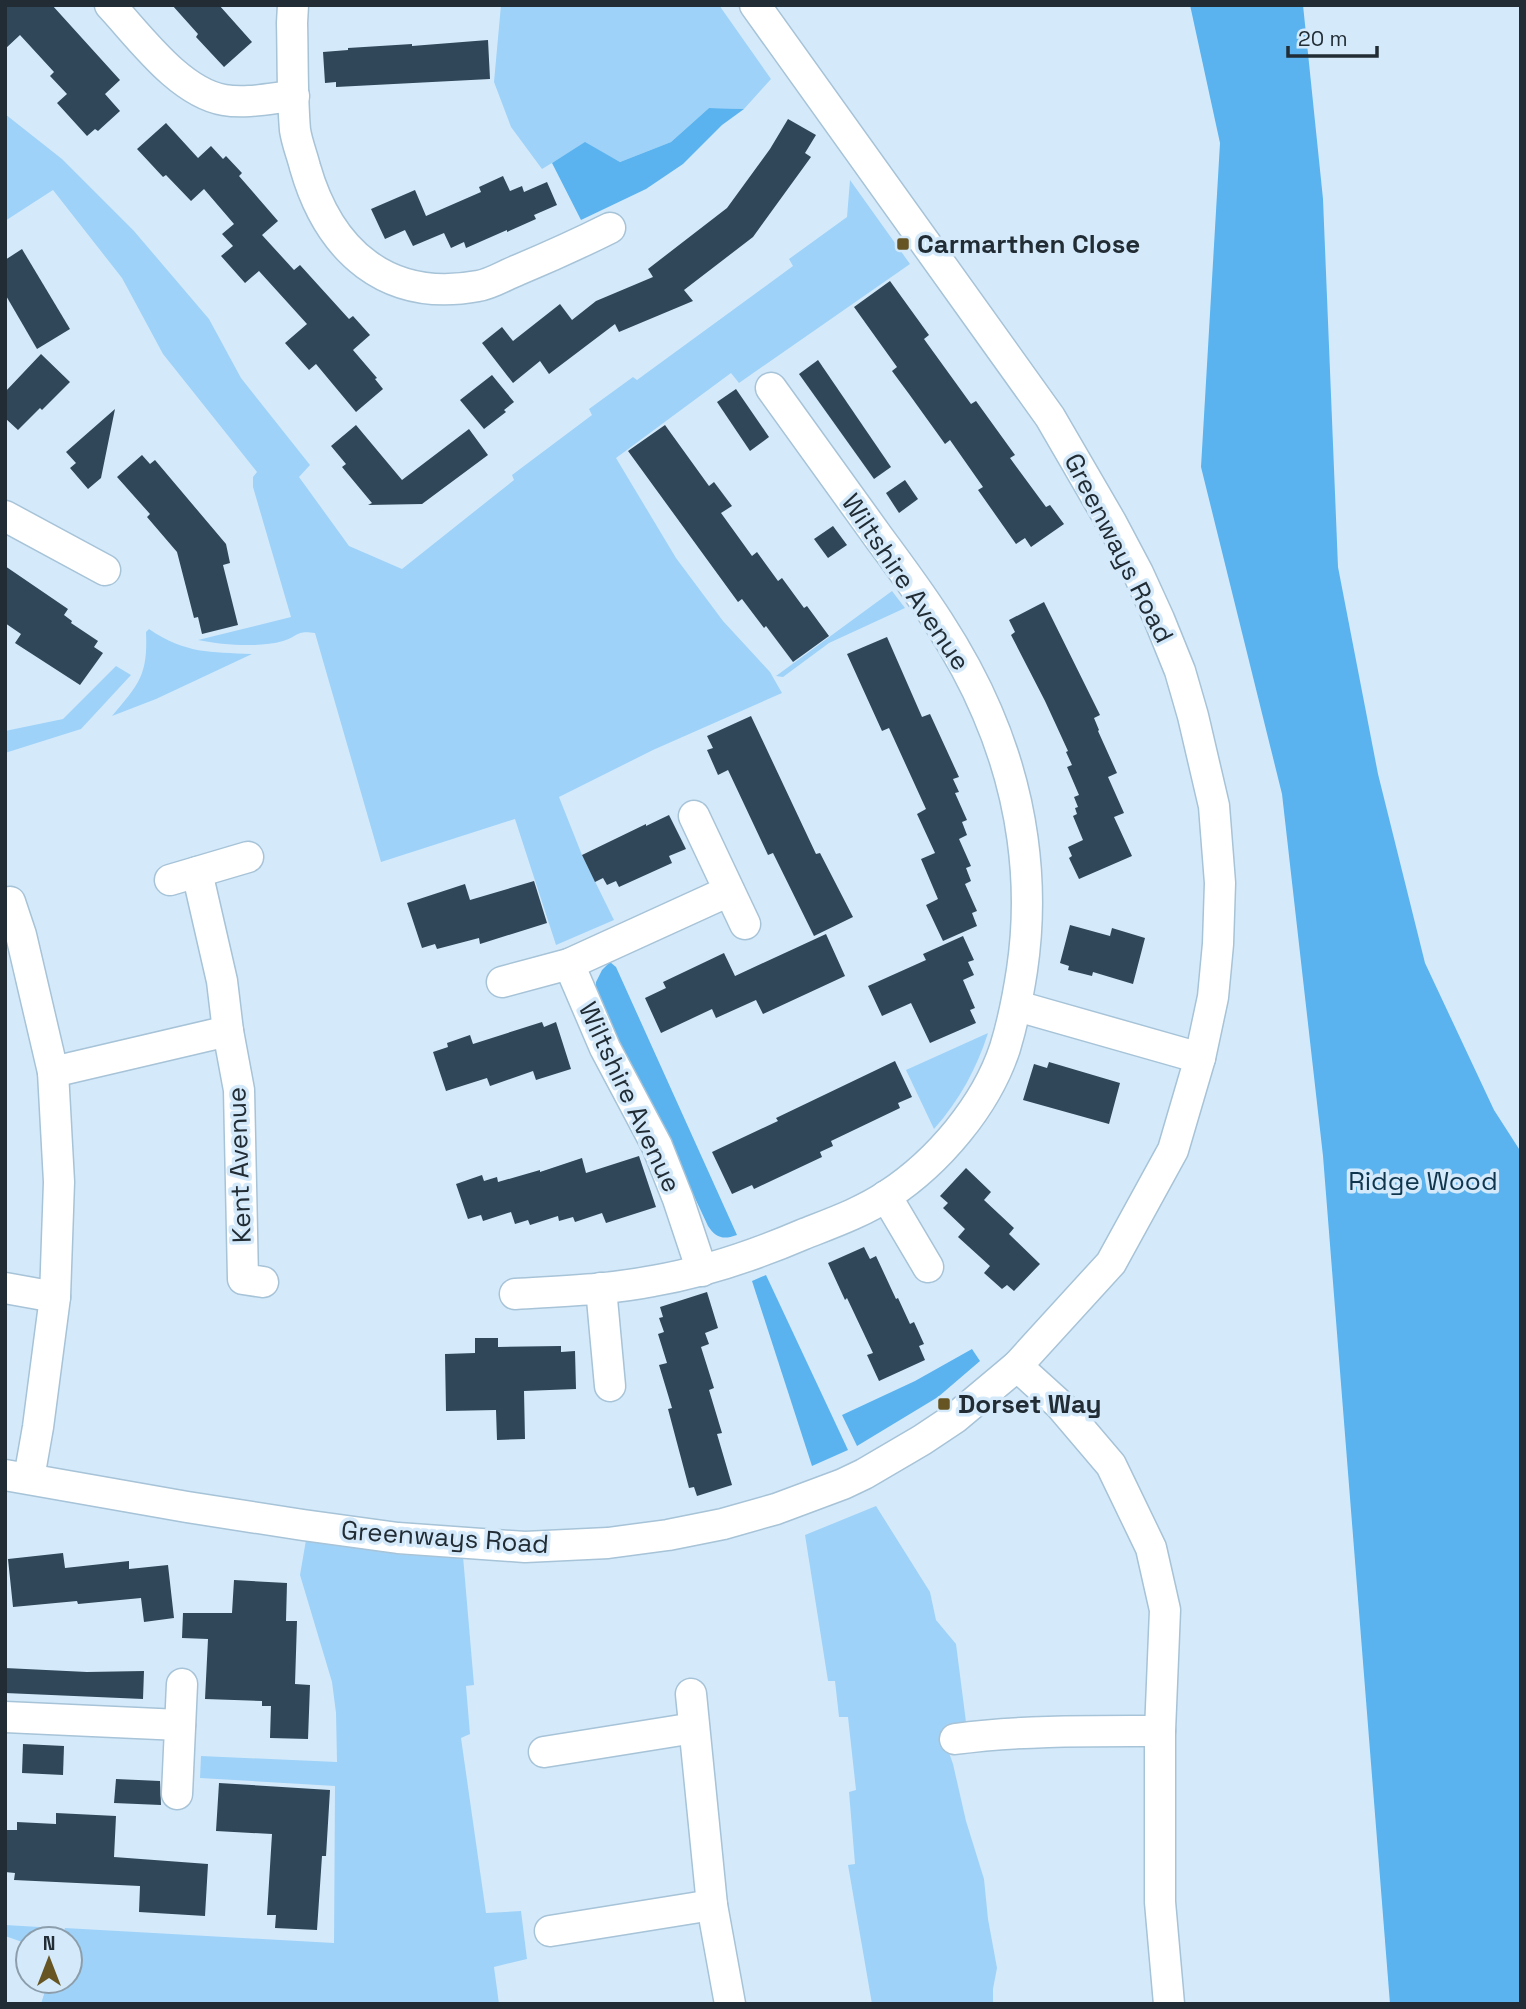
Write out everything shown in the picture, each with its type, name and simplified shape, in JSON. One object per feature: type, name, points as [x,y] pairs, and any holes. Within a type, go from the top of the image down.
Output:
[{"type":"street","points":[[110,5],[173,73],[206,95],[225,101],[293,96]]},
{"type":"street","points":[[293,5],[295,133],[310,184],[324,215],[341,242],[360,261],[385,276],[417,288],[449,290],[481,286],[610,228]]},
{"type":"street","name":"Greenways Road","points":[[17,1477],[187,1507],[398,1538],[525,1547],[608,1543],[723,1524],[776,1509],[843,1484],[911,1447],[955,1418],[1017,1366],[1111,1263],[1173,1150],[1200,1058],[1213,997],[1220,883],[1212,795],[1180,671],[1159,619],[1111,522],[1050,416],[755,5]]},
{"type":"street","name":"Wiltshire Avenue","points":[[515,1294],[601,1289],[702,1271],[757,1254],[835,1222],[886,1196],[922,1169],[955,1135],[983,1096],[1004,1050],[1017,1006],[1026,947],[1026,855],[1005,760],[975,687],[941,624],[805,458],[771,388]]},
{"type":"street","points":[[5,516],[105,570]]},
{"type":"street","points":[[694,816],[745,924]]},
{"type":"street","name":"Kent Avenue","points":[[248,858],[184,876],[222,981],[239,1090],[243,1279],[264,1282]]},
{"type":"street","points":[[502,982],[569,964],[729,891]]},
{"type":"street","points":[[10,902],[21,935],[53,1072],[59,1182],[55,1297],[38,1427],[17,1477]]},
{"type":"street","name":"Wiltshire Avenue","points":[[569,964],[605,1048],[657,1146],[702,1271]]},
{"type":"street","points":[[1017,1006],[1200,1058]]},
{"type":"street","points":[[53,1072],[228,1031]]},
{"type":"street","points":[[886,1196],[928,1267]]},
{"type":"street","points":[[5,1287],[55,1297]]},
{"type":"street","points":[[601,1289],[610,1386]]},
{"type":"street","points":[[1017,1366],[1060,1405],[1111,1465],[1151,1548],[1165,1610],[1160,1731],[1160,1902],[1169,2004]]},
{"type":"street","points":[[177,1794],[182,1684]]},
{"type":"street","points":[[691,1694],[712,1905],[730,2004]]},
{"type":"street","points":[[5,1717],[180,1726]]},
{"type":"street","points":[[955,1739],[987,1724],[1058,1732],[1160,1731]]},
{"type":"street","points":[[544,1752],[694,1728]]},
{"type":"street","points":[[550,1931],[712,1905]]},
{"type":"shaded area","points":[[501,5],[719,5],[771,79],[744,109],[709,108],[671,142],[620,162],[585,143],[542,169],[511,127],[494,82]]},
{"type":"shaded area","points":[[5,114],[62,159],[134,231],[209,319],[241,378],[310,465],[299,477],[349,546],[402,569],[514,480],[512,475],[592,415],[589,409],[633,377],[637,380],[793,266],[789,259],[847,217],[850,180],[910,264],[739,383],[731,373],[616,458],[676,558],[723,621],[770,672],[782,693],[653,750],[559,797],[582,855],[614,920],[556,945],[515,819],[381,862],[315,633],[301,633],[283,641],[252,645],[198,640],[291,617],[253,487],[253,477],[257,472],[163,354],[122,278],[53,190],[5,221]]},
{"type":"shaded area","points":[[892,591],[905,608],[829,643],[783,677],[776,676]]},
{"type":"shaded area","points":[[149,629],[175,643],[199,650],[252,654],[156,699],[112,716],[140,678],[145,659],[146,632]]},
{"type":"shaded area","points":[[116,666],[131,675],[81,729],[5,753],[5,731],[63,719]]},
{"type":"shaded area","points":[[988,1033],[966,1084],[934,1129],[906,1070]]},
{"type":"shaded area","points":[[876,1506],[930,1592],[936,1620],[956,1644],[966,1722],[941,1730],[953,1764],[966,1821],[984,1879],[997,1968],[993,2004],[872,2004],[848,1865],[855,1864],[849,1792],[856,1790],[848,1717],[839,1717],[835,1681],[828,1681],[805,1535]]},
{"type":"shaded area","points":[[306,1540],[404,1555],[463,1556],[474,1685],[466,1686],[470,1734],[461,1738],[486,1913],[521,1911],[527,1959],[494,1967],[499,2004],[41,2004],[44,1995],[84,1995],[84,1929],[334,1943],[335,1786],[200,1778],[201,1756],[337,1762],[332,1682],[300,1575]]},
{"type":"shaded area","points":[[5,1925],[14,1926],[14,1939],[5,1936]]},
{"type":"green space","name":"Ridge Wood","points":[[1190,5],[1303,5],[1323,199],[1338,567],[1378,774],[1425,963],[1494,1110],[1521,1152],[1521,2004],[1390,2004],[1323,1156],[1282,794],[1201,467],[1220,143]]},
{"type":"green space","points":[[709,108],[744,109],[722,125],[683,164],[646,189],[581,220],[552,163],[585,142],[620,162],[671,142]]},
{"type":"green space","points":[[610,962],[616,967],[737,1235],[720,1237],[708,1226],[595,995],[596,982]]},
{"type":"green space","points":[[766,1275],[848,1450],[812,1466],[752,1281]]},
{"type":"green space","points":[[972,1349],[980,1361],[938,1397],[857,1446],[842,1415],[915,1381]]},
{"type":"building","points":[[5,5],[52,5],[120,80],[105,94],[120,111],[98,131],[95,129],[87,136],[57,103],[67,94],[50,76],[54,72],[20,35],[5,49]]},
{"type":"building","points":[[172,5],[219,5],[252,42],[224,67],[196,37],[198,34]]},
{"type":"building","points":[[488,40],[490,79],[336,87],[336,82],[325,83],[323,52],[348,48]]},
{"type":"building","points":[[788,119],[816,135],[805,153],[811,157],[753,237],[684,290],[693,301],[619,332],[615,324],[549,374],[540,361],[513,383],[482,343],[502,327],[513,341],[560,304],[572,320],[596,301],[653,277],[648,269],[727,208],[770,149]]},
{"type":"building","points":[[166,123],[198,158],[211,146],[223,159],[226,156],[242,173],[239,176],[278,221],[262,235],[294,270],[300,265],[349,319],[353,316],[370,335],[353,350],[383,389],[356,412],[316,364],[309,370],[285,343],[307,324],[259,271],[245,283],[221,256],[233,246],[222,234],[234,224],[204,189],[191,201],[166,175],[163,177],[137,149]]},
{"type":"building","points":[[503,176],[510,191],[522,186],[524,192],[547,182],[557,205],[534,215],[536,219],[466,248],[464,242],[451,248],[444,233],[413,246],[405,230],[385,239],[371,209],[415,190],[426,216],[481,192],[479,187]]},
{"type":"building","points":[[22,249],[70,329],[37,349],[5,294],[5,260]]},
{"type":"building","points":[[890,281],[929,335],[924,339],[971,404],[976,401],[1015,455],[1010,458],[1046,507],[1050,505],[1064,524],[1031,547],[1025,538],[1016,544],[978,490],[983,487],[950,440],[945,444],[892,371],[897,367],[854,307]]},
{"type":"building","points":[[41,354],[70,382],[18,430],[5,418],[5,392]]},
{"type":"building","points":[[818,360],[891,467],[874,479],[799,374]]},
{"type":"building","points":[[492,375],[514,402],[484,429],[460,400]]},
{"type":"building","points":[[736,389],[769,437],[750,451],[717,402]]},
{"type":"building","points":[[115,409],[101,478],[88,489],[70,468],[76,463],[66,452]]},
{"type":"building","points":[[356,425],[402,480],[469,429],[488,455],[422,504],[368,505],[372,503],[342,467],[346,464],[331,446]]},
{"type":"building","points":[[665,425],[709,486],[714,482],[732,506],[721,513],[752,556],[757,552],[778,581],[782,578],[829,636],[793,662],[742,599],[738,602],[628,451]]},
{"type":"building","points":[[142,455],[150,464],[155,460],[226,544],[230,563],[223,565],[238,625],[202,634],[198,617],[194,618],[177,552],[147,517],[150,514],[117,477]]},
{"type":"building","points":[[905,480],[918,499],[899,513],[886,493]]},
{"type":"building","points":[[833,526],[847,545],[828,558],[814,539]]},
{"type":"building","points":[[5,566],[68,609],[64,615],[71,623],[98,641],[94,647],[103,653],[80,685],[15,643],[21,634],[5,623]]},
{"type":"building","points":[[1044,602],[1100,715],[1094,718],[1117,773],[1108,777],[1124,813],[1114,817],[1132,856],[1079,879],[1069,858],[1072,856],[1068,847],[1083,840],[1073,816],[1077,814],[1075,808],[1078,807],[1074,797],[1079,795],[1067,767],[1072,765],[1045,701],[1011,635],[1015,632],[1009,620]]},
{"type":"building","points":[[887,637],[922,717],[930,714],[959,777],[953,779],[959,792],[955,793],[967,820],[962,822],[967,835],[959,839],[971,866],[966,868],[971,881],[965,884],[977,911],[972,913],[977,926],[943,941],[926,905],[938,899],[921,859],[935,853],[917,814],[926,809],[889,728],[882,731],[847,654]]},
{"type":"building","points":[[751,716],[816,854],[820,853],[853,917],[814,936],[773,853],[768,855],[728,770],[718,775],[707,750],[713,748],[707,736]]},
{"type":"building","points":[[669,815],[686,849],[669,856],[672,863],[619,887],[616,881],[607,885],[603,878],[595,882],[582,855]]},
{"type":"building","points":[[534,881],[547,923],[480,944],[479,938],[437,949],[435,944],[422,948],[407,903],[465,884],[470,900]]},
{"type":"building","points":[[1070,925],[1110,936],[1112,928],[1145,938],[1133,984],[1093,972],[1092,976],[1068,970],[1069,966],[1060,963]]},
{"type":"building","points":[[826,934],[845,976],[763,1014],[756,1000],[716,1018],[712,1009],[661,1033],[645,998],[666,988],[663,982],[724,953],[735,976]]},
{"type":"building","points":[[963,936],[974,960],[968,962],[974,975],[963,980],[975,1008],[970,1010],[976,1023],[930,1043],[911,1003],[882,1016],[868,986],[926,960],[923,954]]},
{"type":"building","points":[[542,1022],[544,1027],[556,1022],[571,1069],[536,1080],[533,1071],[490,1086],[487,1078],[446,1091],[433,1052],[448,1047],[447,1043],[470,1035],[473,1044]]},
{"type":"building","points":[[895,1061],[912,1097],[898,1103],[900,1108],[831,1141],[833,1146],[820,1152],[822,1157],[754,1189],[752,1185],[732,1194],[712,1152]]},
{"type":"building","points":[[1049,1062],[1120,1083],[1109,1124],[1023,1100],[1034,1064],[1047,1068]]},
{"type":"building","points":[[639,1156],[656,1207],[606,1223],[602,1213],[575,1222],[573,1217],[559,1221],[558,1216],[530,1225],[528,1220],[515,1224],[511,1212],[483,1221],[481,1215],[468,1219],[456,1184],[482,1175],[484,1181],[497,1177],[498,1182],[582,1158],[586,1173]]},
{"type":"building","points":[[966,1168],[991,1192],[984,1200],[1014,1228],[1009,1234],[1040,1264],[1014,1291],[1007,1285],[1002,1289],[984,1273],[990,1266],[958,1237],[965,1229],[943,1208],[948,1203],[940,1196]]},
{"type":"building","points":[[864,1247],[870,1259],[876,1256],[896,1299],[898,1298],[910,1324],[914,1322],[924,1344],[919,1346],[925,1360],[879,1381],[867,1355],[873,1353],[828,1263]]},
{"type":"building","points":[[707,1292],[718,1328],[705,1333],[709,1344],[701,1347],[714,1388],[709,1390],[722,1433],[717,1434],[732,1485],[697,1496],[694,1487],[689,1488],[668,1409],[672,1408],[659,1365],[667,1363],[658,1334],[664,1332],[659,1318],[663,1317],[660,1307]]},
{"type":"building","points":[[475,1338],[498,1338],[498,1347],[561,1346],[561,1352],[575,1351],[576,1389],[524,1391],[525,1439],[497,1440],[496,1410],[446,1411],[445,1354],[475,1353]]},
{"type":"building","points":[[63,1553],[65,1568],[129,1561],[129,1569],[168,1565],[174,1618],[144,1622],[141,1598],[13,1607],[8,1559]]},
{"type":"building","points":[[234,1580],[287,1583],[286,1621],[297,1621],[295,1684],[310,1685],[308,1739],[270,1738],[271,1706],[262,1706],[262,1701],[205,1699],[208,1639],[182,1638],[183,1613],[232,1613]]},
{"type":"building","points":[[5,1668],[87,1672],[144,1671],[143,1699],[5,1693]]},
{"type":"building","points":[[23,1744],[64,1746],[63,1775],[22,1773]]},
{"type":"building","points":[[116,1779],[160,1781],[161,1805],[114,1803]]},
{"type":"building","points":[[219,1783],[330,1790],[326,1856],[322,1856],[317,1930],[275,1928],[276,1915],[267,1915],[272,1834],[216,1831]]},
{"type":"building","points":[[56,1813],[116,1816],[114,1857],[208,1864],[205,1916],[139,1912],[140,1886],[14,1880],[15,1873],[5,1872],[5,1830],[17,1830],[17,1822],[56,1824]]},
{"type":"place","name":"Carmarthen Close","points":[[903,244]]},
{"type":"place","name":"Dorset Way","points":[[944,1404]]}]
